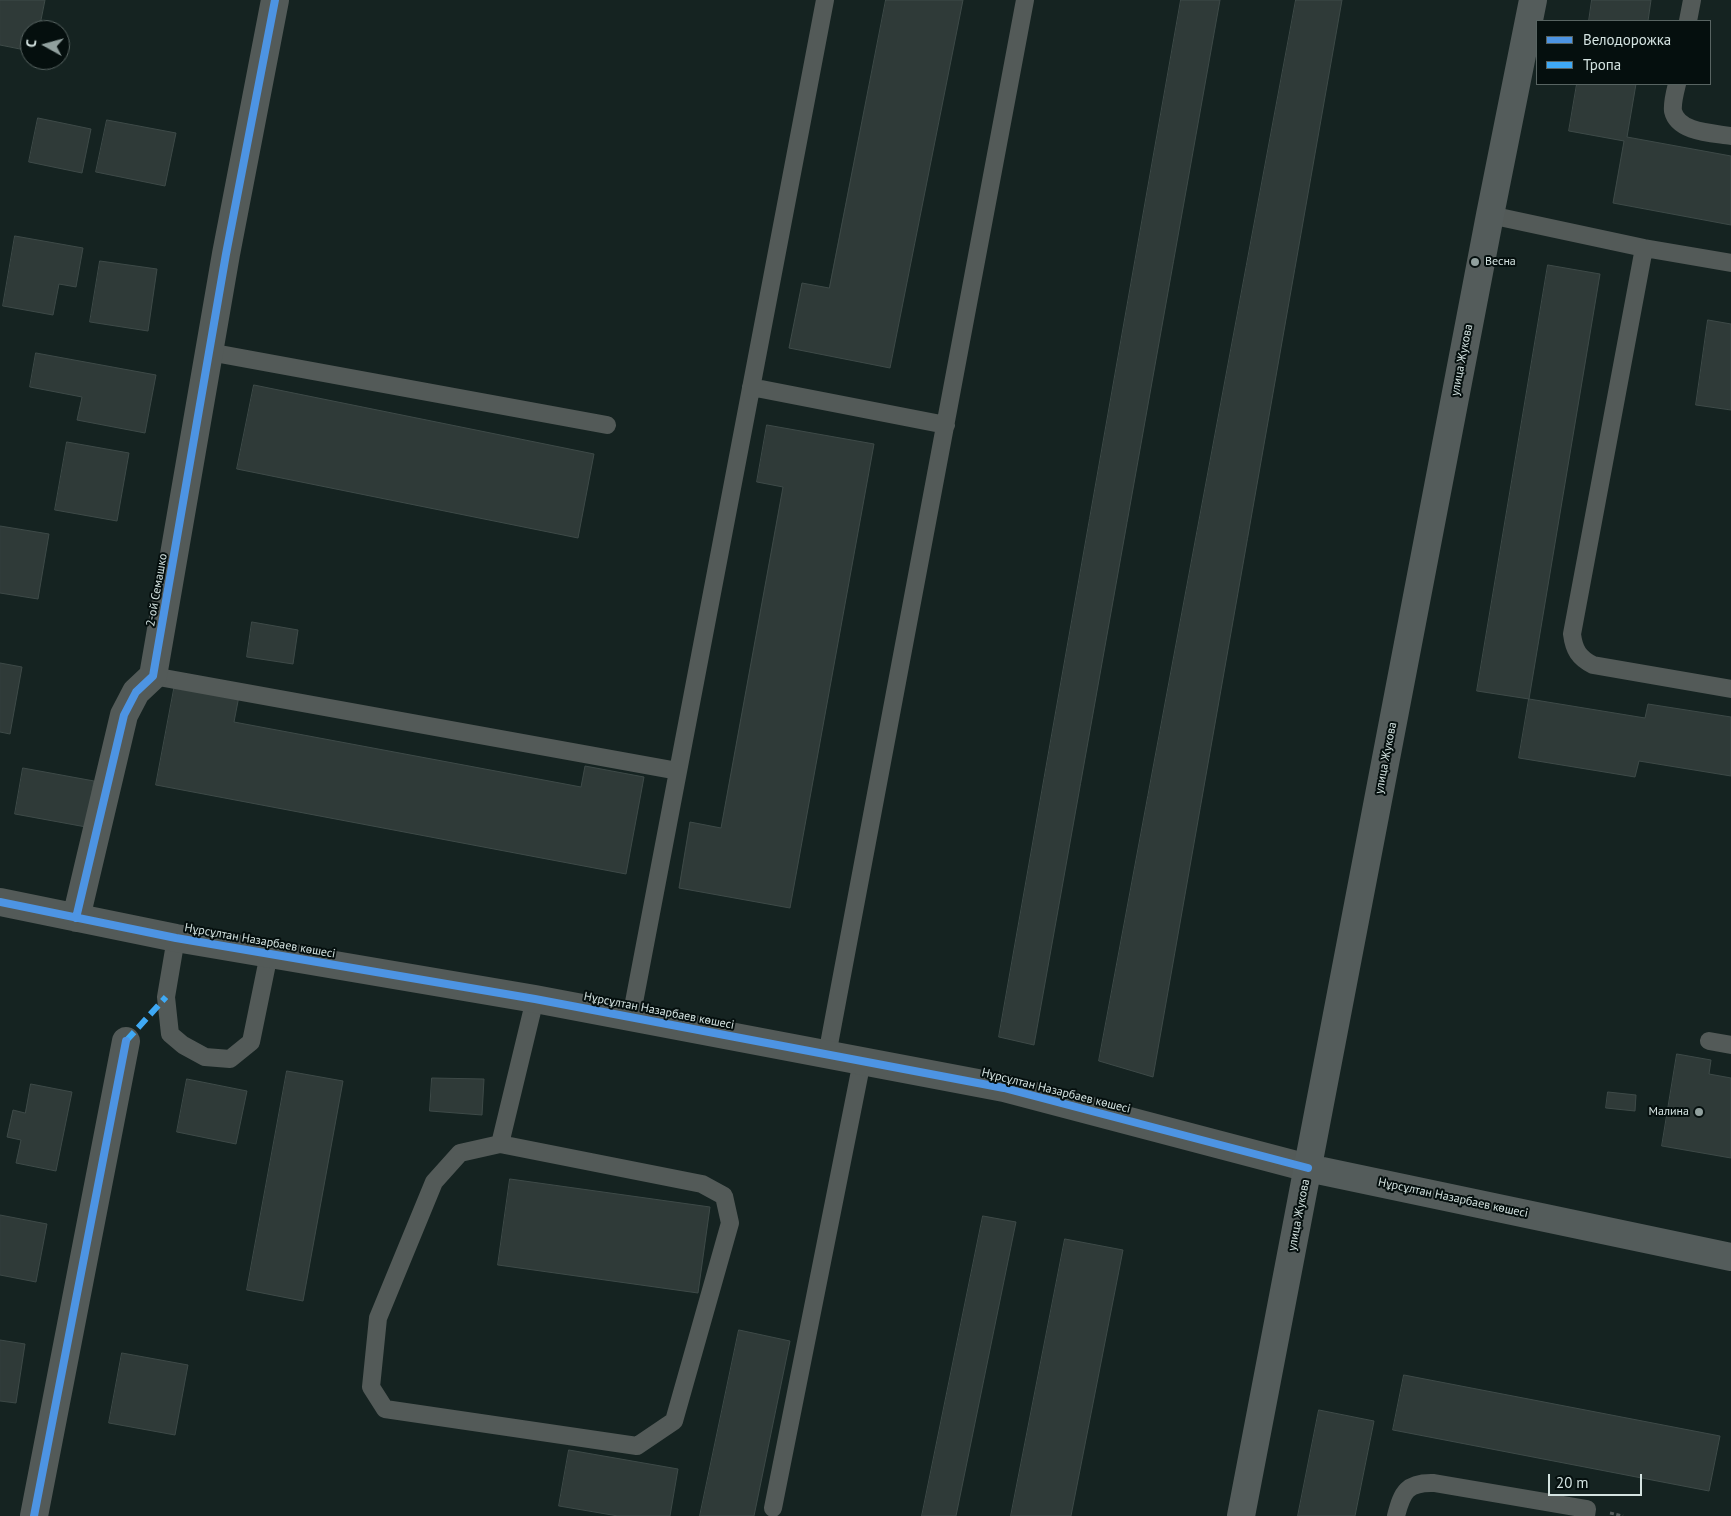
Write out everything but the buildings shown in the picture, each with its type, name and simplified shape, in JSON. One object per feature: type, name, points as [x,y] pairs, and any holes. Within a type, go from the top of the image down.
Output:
[{"type":"main road","name":"улица Жукова","points":[[1241,1516],[1490,215],[1533,0]]},
{"type":"main road","name":"Нұрсұлтан Назарбаев көшесі","points":[[1308,1168],[1731,1257]]},
{"type":"street","name":"2-ой Семашко","points":[[153,676],[226,254],[276,0]]},
{"type":"street","points":[[76,918],[124,715],[136,692],[153,676]]},
{"type":"street","name":"Нұрсұлтан Назарбаев көшесі","points":[[0,902],[176,938],[535,1000],[1004,1088],[1308,1168]]},
{"type":"street","points":[[34,1516],[126,1041]]},
{"type":"lane","points":[[630,1018],[825,0]]},
{"type":"lane","points":[[827,1055],[1025,0]]},
{"type":"lane","points":[[1688,20],[1692,0]]},
{"type":"lane","points":[[1677,85],[1673,110],[1676,118],[1682,124],[1691,128],[1731,136]]},
{"type":"lane","points":[[1490,215],[1644,248],[1731,263]]},
{"type":"lane","points":[[1644,248],[1572,634],[1573,644],[1577,653],[1584,660],[1594,665],[1731,689]]},
{"type":"lane","points":[[209,352],[607,425]]},
{"type":"lane","points":[[751,387],[946,425]]},
{"type":"lane","points":[[153,676],[678,772]]},
{"type":"lane","points":[[176,938],[166,997],[170,1034],[183,1045],[205,1057],[230,1059],[252,1042],[269,954]]},
{"type":"lane","points":[[500,1144],[535,1000]]},
{"type":"lane","points":[[1709,1041],[1731,1045]]},
{"type":"lane","points":[[773,1508],[862,1062]]},
{"type":"lane","points":[[500,1144],[702,1184],[724,1196],[730,1223],[674,1421],[637,1446],[385,1409],[371,1387],[378,1318],[434,1182],[460,1153],[500,1144]]},
{"type":"lane","points":[[1396,1516],[1403,1492],[1414,1484],[1424,1482],[1587,1509],[1586,1516]]},
{"type":"marked path","points":[[126,1041],[166,997]]},
{"type":"cycle path","points":[[76,918],[124,715],[136,692],[153,676],[226,254],[275,0]]},
{"type":"cycle path","points":[[0,902],[176,938],[535,999],[1004,1088],[1308,1168]]},
{"type":"cycle path","points":[[34,1516],[126,1041]]},
{"type":"place","name":"Весна","points":[[1475,262]]},
{"type":"place","name":"Малина","points":[[1699,1112]]}]
